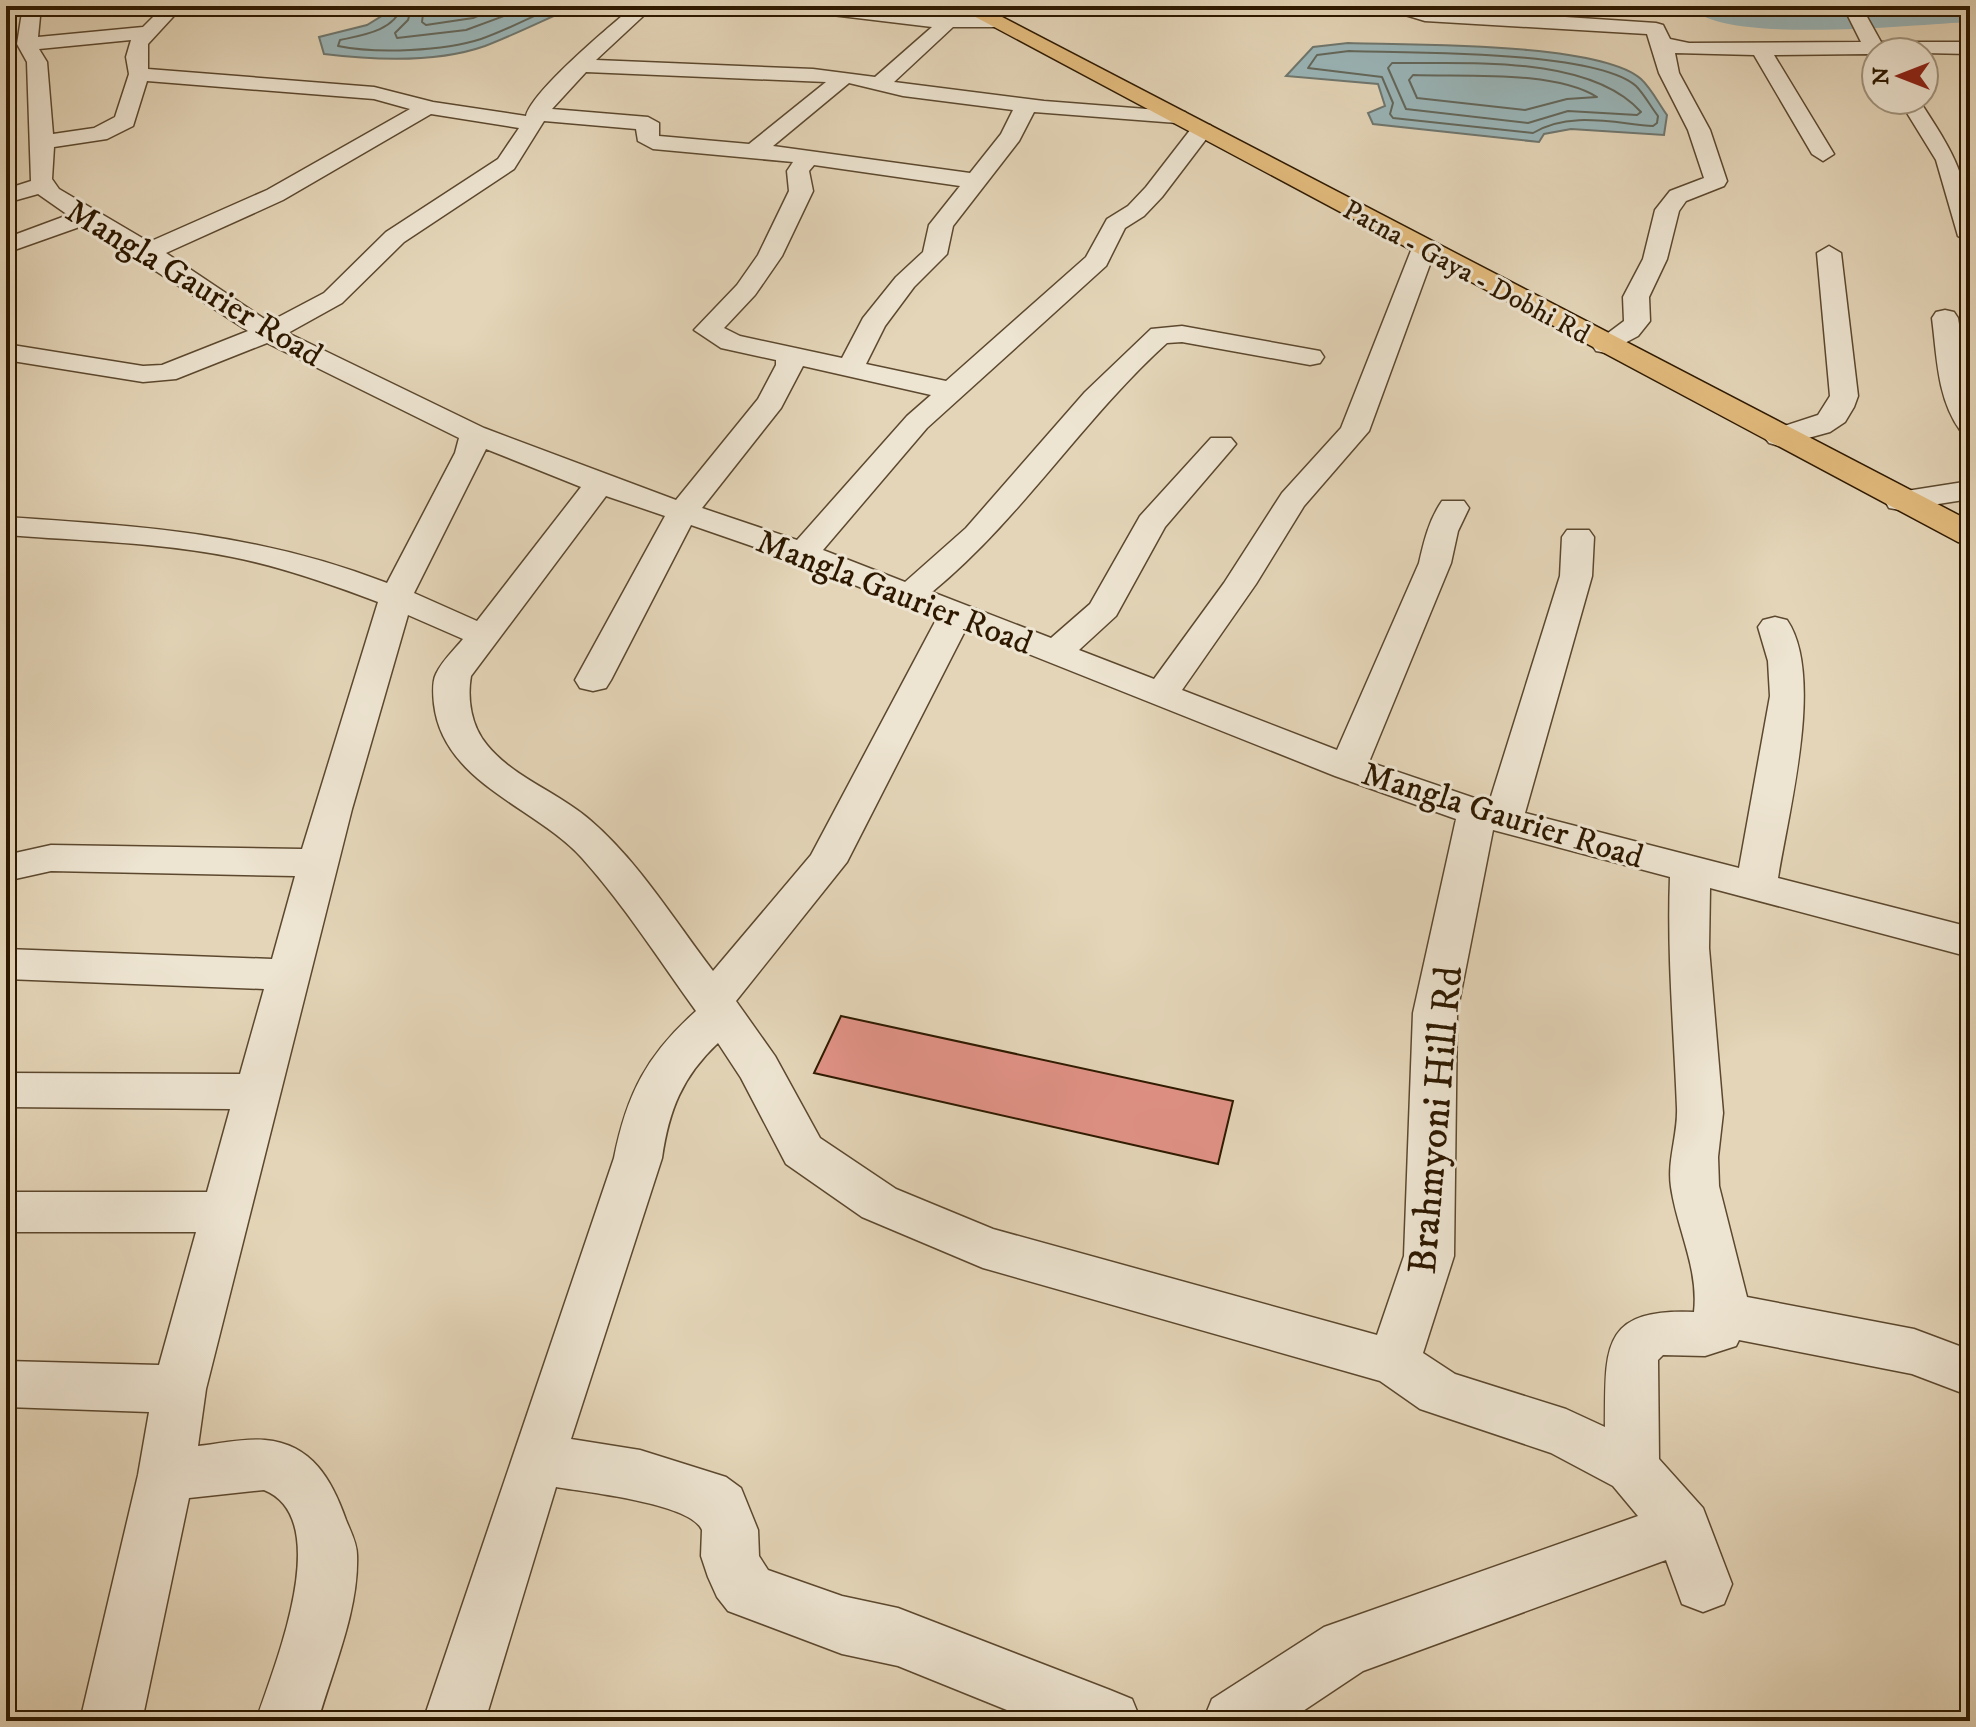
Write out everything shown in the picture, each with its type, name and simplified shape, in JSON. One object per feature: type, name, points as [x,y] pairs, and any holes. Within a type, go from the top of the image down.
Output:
[{"type":"main road","name":"Patna - Gaya - Dobhi Rd","points":[[956,15],[997,23],[1900,501],[1970,535]]},
{"type":"street","name":"Mangla Gaurier Road","points":[[32,6],[27,58],[43,142],[43,185],[50,194],[148,252],[268,333],[474,434],[600,484],[803,553],[1348,768],[1490,817],[1970,942]]},
{"type":"street","points":[[43,142],[114,129],[125,121],[139,74],[137,49],[146,33],[174,6]]},
{"type":"street","points":[[6,352],[154,374],[166,373],[268,333],[319,308],[395,237],[506,164],[533,119],[580,65],[645,6]]},
{"type":"street","points":[[807,6],[956,15]]},
{"type":"street","points":[[1409,6],[1409,10],[1425,15],[1524,14],[1659,37],[1711,50],[1860,49]]},
{"type":"street","points":[[1606,345],[1639,320],[1642,313],[1636,297],[1655,259],[1667,210],[1678,196],[1716,181],[1699,130],[1669,73],[1648,6]]},
{"type":"street","points":[[1852,6],[1867,36]]},
{"type":"street","points":[[879,84],[956,15]]},
{"type":"street","points":[[27,58],[146,33]]},
{"type":"street","points":[[1940,48],[1970,48]]},
{"type":"street","points":[[1761,50],[1823,154]]},
{"type":"street","points":[[580,65],[694,72],[743,70],[844,77],[1026,106],[1177,117]]},
{"type":"street","points":[[634,121],[694,72]]},
{"type":"street","points":[[139,74],[374,93],[428,107],[533,119],[634,121],[648,123],[646,136],[653,142],[807,158],[976,181]]},
{"type":"street","points":[[753,152],[844,77]]},
{"type":"street","points":[[851,367],[872,324],[905,282],[935,254],[941,225],[1011,136],[1026,106]]},
{"type":"street","points":[[148,252],[275,195],[428,107]]},
{"type":"street","points":[[1919,116],[1947,160],[1956,199],[1970,236]]},
{"type":"street","points":[[803,553],[917,422],[1097,261],[1115,224],[1136,211],[1154,192],[1202,130]]},
{"type":"street","points":[[807,158],[798,171],[801,191],[770,256],[746,290],[707,330],[731,342],[788,352],[951,391]]},
{"type":"street","points":[[6,196],[43,185]]},
{"type":"street","points":[[6,246],[86,216]]},
{"type":"street","points":[[1161,694],[1262,547],[1283,509],[1304,489],[1331,451],[1354,431],[1424,248]]},
{"type":"street","points":[[1779,437],[1829,422],[1841,408],[1844,396],[1829,253]]},
{"type":"street","points":[[1945,318],[1955,389],[1970,424]]},
{"type":"street","points":[[910,594],[976,539],[1086,412],[1160,335],[1182,334],[1310,357]]},
{"type":"street","points":[[593,680],[683,511],[771,402],[790,365],[788,352]]},
{"type":"street","points":[[111,1721],[166,1475],[179,1389],[319,863],[397,595],[470,453],[474,434]]},
{"type":"street","points":[[1055,653],[1104,609],[1140,538],[1221,444]]},
{"type":"street","points":[[600,484],[453,675],[450,689],[453,711],[465,741],[507,781],[559,814],[607,860],[759,1068],[803,1151],[879,1203],[983,1247],[1226,1318],[1394,1362],[1439,1392],[1566,1434],[1632,1468],[1683,1527],[1703,1584]]},
{"type":"street","points":[[1900,501],[1970,490]]},
{"type":"street","points":[[1348,768],[1432,571],[1442,531],[1453,508]]},
{"type":"street","points":[[6,526],[227,546],[297,563],[397,595],[483,636]]},
{"type":"street","name":"Brahmyoni Hill Rd","points":[[1394,1362],[1429,1256],[1435,1013],[1490,817],[1576,576],[1578,537]]},
{"type":"street","points":[[454,1721],[537,1458],[638,1158],[645,1118],[661,1080],[752,956],[827,862],[956,615]]},
{"type":"street","points":[[1756,886],[1788,696],[1785,661],[1775,627]]},
{"type":"street","points":[[6,868],[51,858],[319,863]]},
{"type":"street","points":[[1632,1468],[1632,1355],[1639,1340],[1651,1333],[1706,1335],[1718,1330],[1721,1314],[1722,1291],[1695,1186],[1694,1157],[1700,1113],[1688,948],[1690,869]]},
{"type":"street","points":[[6,964],[289,975]]},
{"type":"street","points":[[6,1090],[258,1092]]},
{"type":"street","points":[[6,1212],[226,1212]]},
{"type":"street","points":[[1721,1314],[1914,1352],[1970,1373]]},
{"type":"street","points":[[6,1384],[179,1389]]},
{"type":"street","points":[[537,1458],[640,1476],[706,1495],[721,1507],[730,1530],[730,1556],[737,1577],[749,1591],[842,1625],[898,1637],[1110,1721]]},
{"type":"street","points":[[166,1475],[264,1465],[285,1470],[310,1497],[329,1552],[324,1600],[287,1721]]},
{"type":"street","points":[[1234,1721],[1345,1648],[1683,1527]]},
{"type":"water","points":[[398,6],[576,6],[485,46],[446,55],[384,59],[324,54],[319,37],[367,25]]},
{"type":"water","points":[[1348,43],[1502,48],[1586,58],[1619,67],[1641,79],[1655,96],[1667,115],[1664,135],[1571,129],[1544,134],[1539,142],[1373,124],[1368,113],[1385,106],[1378,84],[1286,76],[1313,47]]},
{"type":"building","points":[[841,1016],[1233,1101],[1218,1164],[814,1073]]},
{"type":"waterway","points":[[1707,6],[1729,14],[1794,20],[1970,12]]}]
